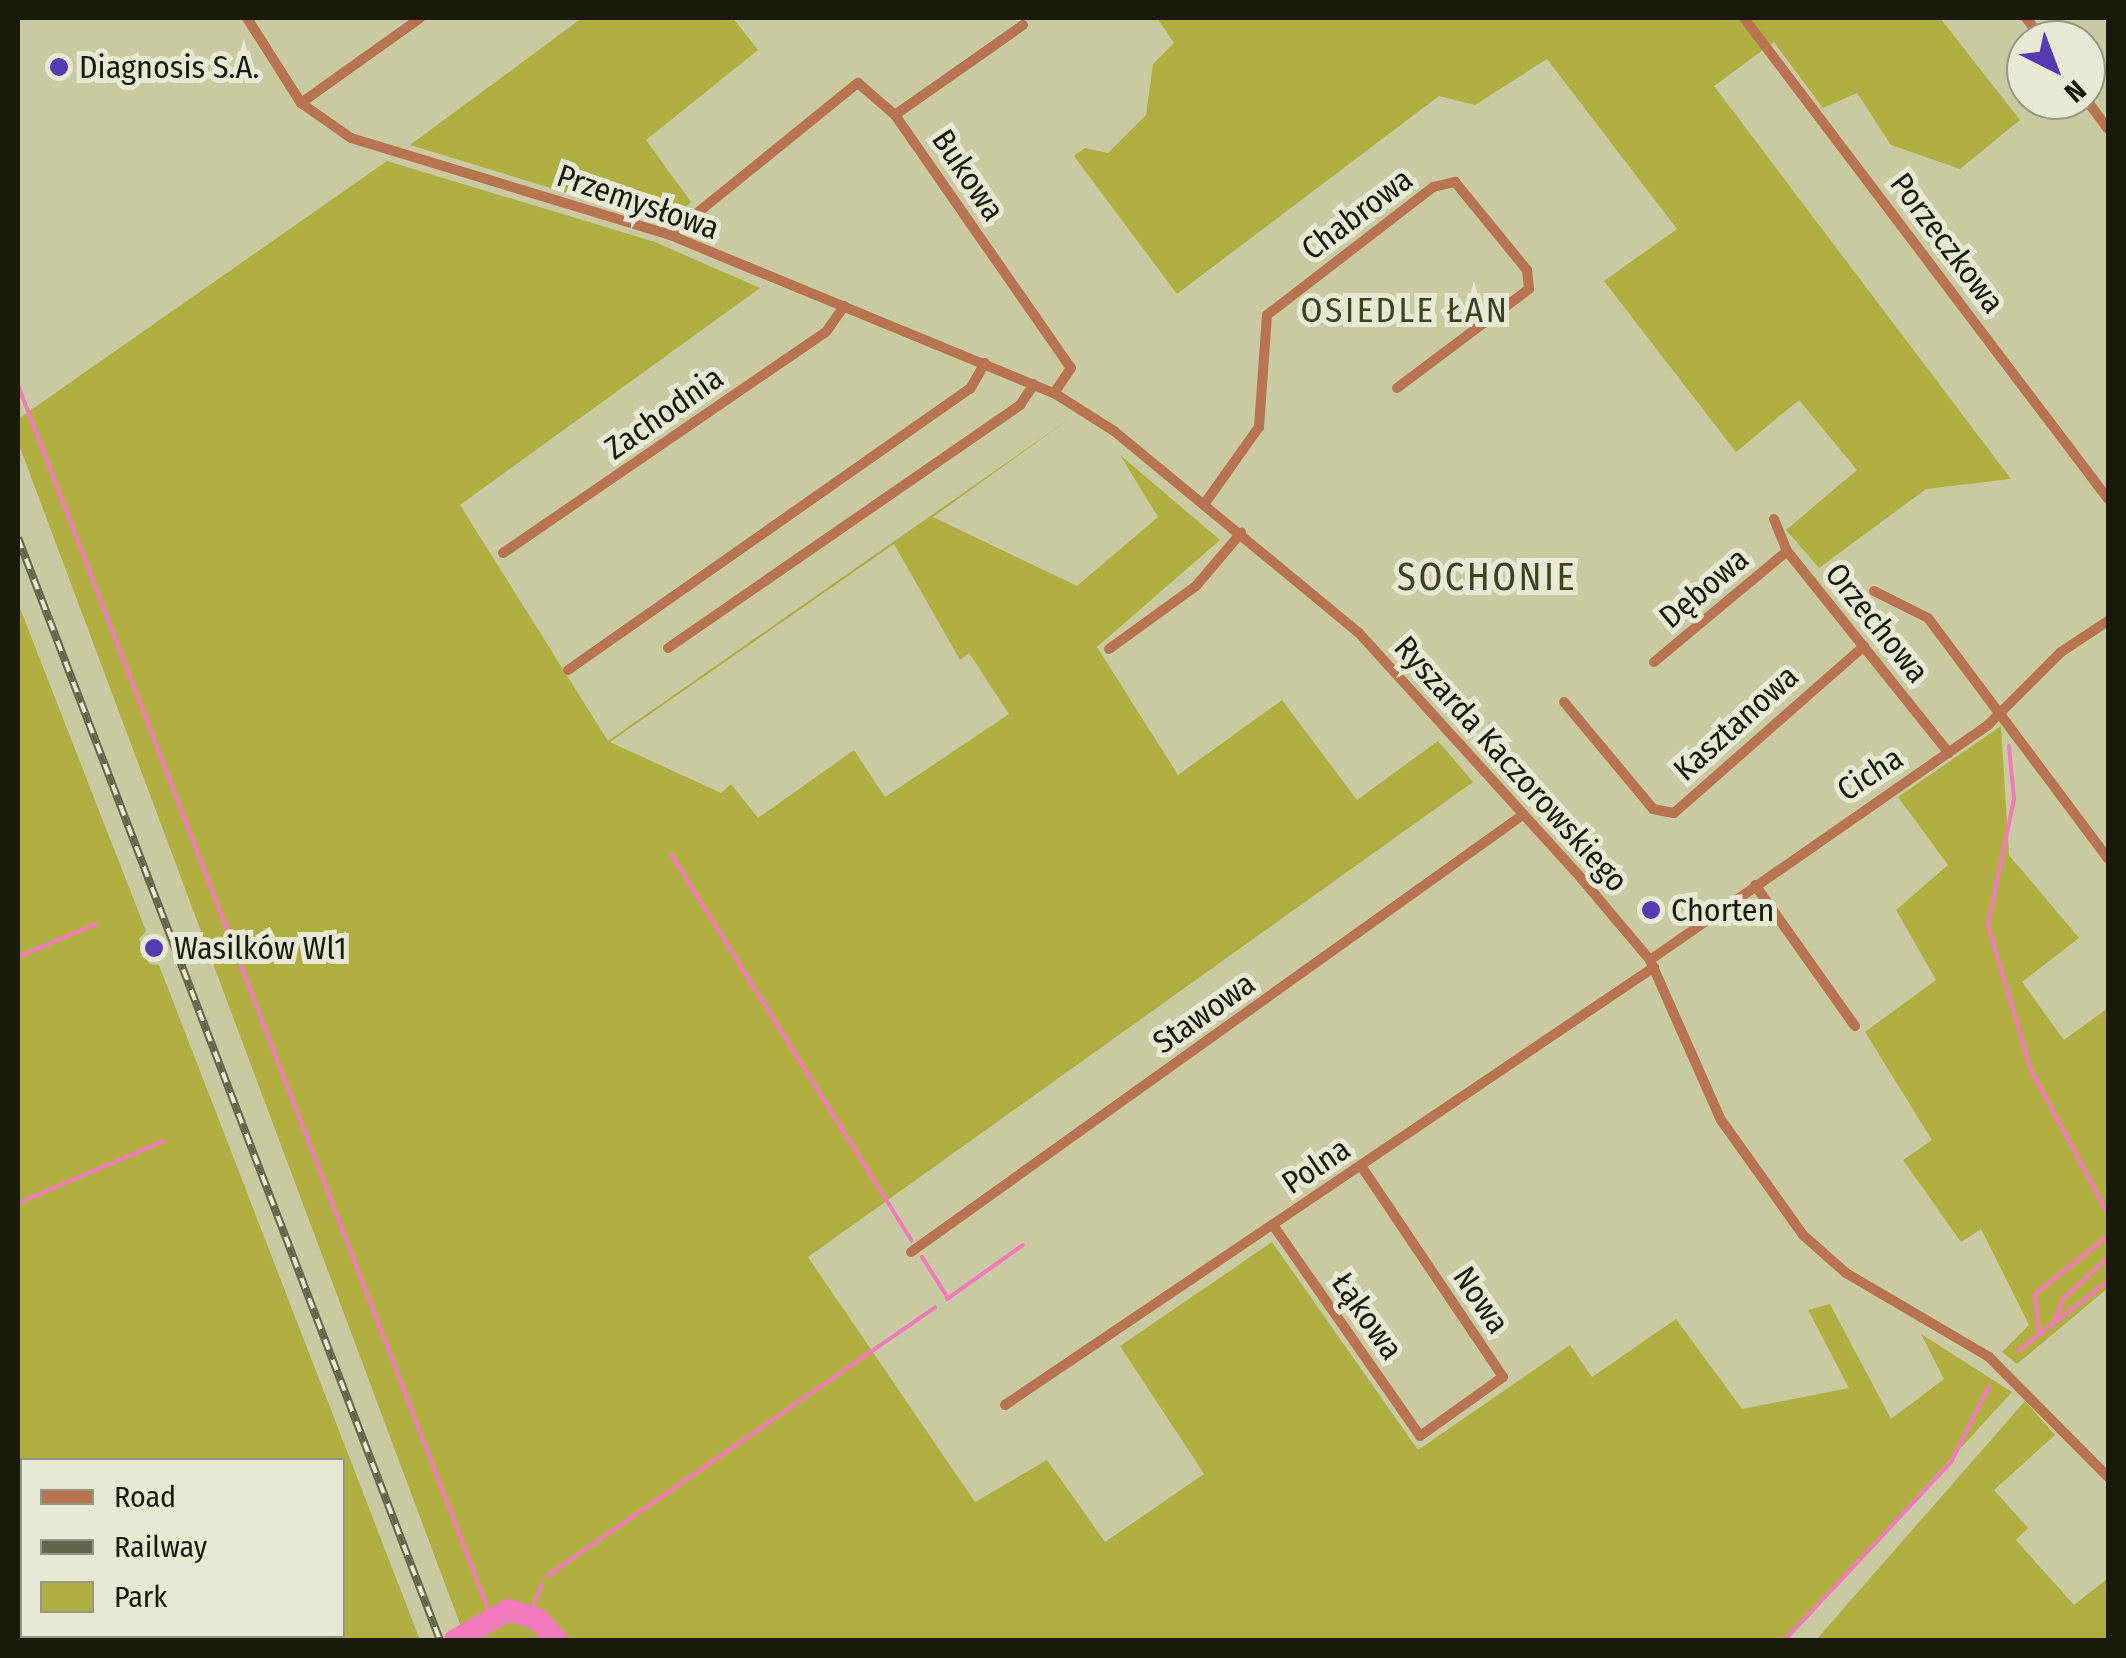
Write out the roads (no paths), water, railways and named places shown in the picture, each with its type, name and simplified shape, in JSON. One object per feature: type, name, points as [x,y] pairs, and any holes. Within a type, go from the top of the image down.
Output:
[{"type":"street","name":"Przemysłowa","points":[[247,18],[300,104],[351,138],[670,236],[1054,392]]},
{"type":"street","points":[[300,104],[420,18]]},
{"type":"street","name":"Porzeczkowa","points":[[1744,18],[2108,499]]},
{"type":"street","name":"Bukowa","points":[[1023,24],[896,114],[1071,368],[1054,392]]},
{"type":"street","points":[[670,236],[858,83],[896,114]]},
{"type":"street","name":"Chabrowa","points":[[1205,502],[1258,426],[1268,314],[1433,187],[1455,182],[1527,270],[1529,289],[1397,388]]},
{"type":"street","name":"Zachodnia","points":[[503,553],[826,332],[844,306]]},
{"type":"street","points":[[568,670],[970,389],[985,363]]},
{"type":"street","points":[[668,648],[1020,405],[1034,384]]},
{"type":"street","name":"Ryszarda Kaczorowskiego","points":[[1054,392],[1205,502],[1411,683],[1651,963],[1721,1120],[1802,1235],[1846,1273],[1989,1357],[2108,1477]]},
{"type":"street","name":"Orzechowa","points":[[1774,519],[1787,551],[1948,753]]},
{"type":"street","points":[[1109,649],[1196,586],[1241,534]]},
{"type":"street","name":"Dębowa","points":[[1654,662],[1787,551]]},
{"type":"street","points":[[1874,591],[1928,618],[2003,713],[2108,859]]},
{"type":"street","name":"Cicha","points":[[1651,963],[1755,885],[2003,713],[2061,652],[2108,620]]},
{"type":"street","name":"Kasztanowa","points":[[1564,702],[1654,809],[1674,812],[1864,646]]},
{"type":"street","name":"Stawowa","points":[[912,1252],[1524,814]]},
{"type":"street","points":[[1755,885],[1855,1026]]},
{"type":"street","name":"Polna","points":[[1004,1405],[1361,1166],[1651,963]]},
{"type":"street","name":"Nowa","points":[[1361,1166],[1504,1377],[1420,1436]]},
{"type":"street","name":"Łąkowa","points":[[1274,1225],[1420,1436]]},
{"type":"waterway","points":[[18,385],[493,1622]]},
{"type":"waterway","points":[[2009,746],[2014,799],[1988,925],[2031,1070],[2108,1214]]},
{"type":"waterway","points":[[671,854],[911,1240]]},
{"type":"waterway","points":[[18,957],[96,924]]},
{"type":"waterway","points":[[18,1203],[164,1141]]},
{"type":"waterway","points":[[2039,1335],[2035,1294],[2108,1236]]},
{"type":"waterway","points":[[947,1299],[1023,1245]]},
{"type":"waterway","points":[[922,1257],[948,1298]]},
{"type":"waterway","points":[[2054,1323],[2063,1299],[2108,1258]]},
{"type":"waterway","points":[[2019,1350],[2108,1281]]},
{"type":"waterway","points":[[547,1576],[935,1307]]},
{"type":"waterway","points":[[1785,1640],[1951,1462],[1989,1386]]},
{"type":"waterway","points":[[529,1615],[542,1585]]},
{"type":"waterway","points":[[455,1640],[509,1610],[537,1619],[557,1640]]},
{"type":"railway","points":[[18,538],[440,1640]]},
{"type":"place","name":"Diagnosis S.A.","points":[[59,67]]},
{"type":"place","name":"Chorten","points":[[1651,910]]},
{"type":"place","name":"Wasilków Wl1","points":[[154,948]]},
{"type":"district","name":"OSIEDLE ŁAN","points":[[1405,310]]},
{"type":"district","name":"SOCHONIE","points":[[1487,578]]}]
